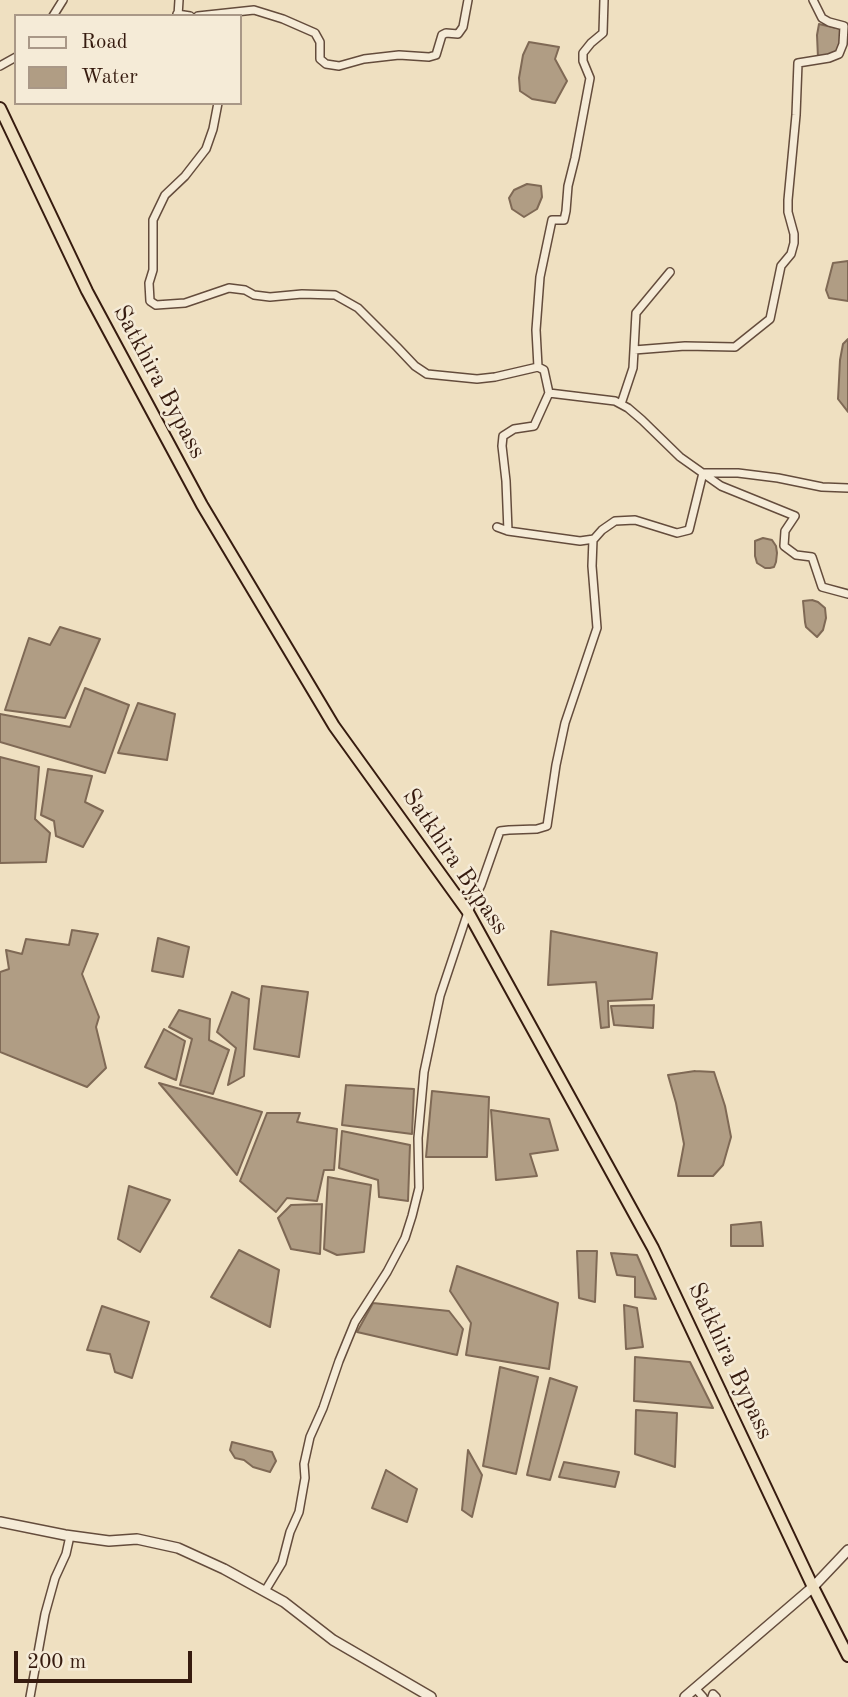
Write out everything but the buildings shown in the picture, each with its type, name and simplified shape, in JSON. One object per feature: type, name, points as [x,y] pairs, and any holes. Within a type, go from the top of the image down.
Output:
[{"type":"highway","name":"Satkhira Bypass","points":[[0,108],[86,292],[202,505],[334,726],[468,912],[653,1248],[848,1656]]},
{"type":"street","points":[[217,14],[254,10],[283,19],[315,33],[320,42],[320,59],[326,64],[339,66],[364,59],[399,55],[436,55],[442,35],[458,34],[463,27],[468,0]]},
{"type":"street","points":[[538,367],[536,330],[540,277],[552,220],[564,220],[568,186],[590,78],[583,61],[583,53],[603,33],[604,0]]},
{"type":"street","points":[[634,350],[685,346],[735,347],[770,319],[781,265],[791,254],[794,243],[788,200],[798,63],[839,54],[843,44],[844,26],[821,18],[813,0]]},
{"type":"street","points":[[218,105],[214,129],[206,149],[185,176],[165,195],[153,220],[150,301],[156,305],[185,303],[229,288],[270,297],[335,295],[358,308],[415,366],[427,374],[477,379],[538,367],[544,370],[549,393],[534,426],[514,429],[503,436],[508,531]]},
{"type":"street","points":[[621,404],[633,368],[636,313],[670,272]]},
{"type":"street","points":[[549,393],[615,401],[642,420],[680,457],[722,486],[795,516],[785,531],[785,546],[796,555],[812,557],[822,587],[848,594]]},
{"type":"street","points":[[703,473],[738,473],[822,487],[848,488]]},
{"type":"street","points":[[497,527],[508,531],[580,541],[593,539],[615,521],[635,520],[677,533],[689,530],[703,473]]},
{"type":"street","points":[[265,1591],[282,1563],[290,1532],[299,1512],[310,1437],[339,1362],[355,1322],[405,1238],[412,1216],[419,1188],[418,1138],[424,1072],[440,996],[468,912],[481,886],[500,831],[537,830],[547,826],[565,723],[597,628],[592,566],[593,539]]},
{"type":"street","points":[[0,1522],[70,1536],[109,1541],[137,1539],[178,1548],[224,1569],[284,1602],[333,1640],[431,1697]]},
{"type":"street","points":[[30,1697],[45,1614],[70,1536]]},
{"type":"street","points":[[685,1697],[813,1587],[848,1550]]},
{"type":"street","points":[[695,1688],[703,1697]]},
{"type":"water","points":[[819,24],[840,29],[842,32],[839,49],[830,56],[818,58],[817,35]]},
{"type":"water","points":[[529,42],[559,47],[555,59],[567,81],[555,103],[532,99],[520,91],[523,55]]},
{"type":"water","points":[[527,184],[541,186],[542,197],[537,209],[524,217],[512,209],[509,198],[514,190]]},
{"type":"water","points":[[848,261],[848,301],[829,298],[826,290],[833,263]]},
{"type":"water","points":[[848,339],[848,412],[838,399],[840,360],[843,344]]},
{"type":"water","points":[[763,538],[772,540],[776,546],[774,567],[765,568],[757,563],[755,541]]},
{"type":"water","points":[[812,600],[825,608],[823,630],[817,637],[806,627],[805,622],[803,601]]},
{"type":"water","points":[[60,627],[100,639],[65,718],[5,710],[29,638],[50,645]]},
{"type":"water","points":[[85,688],[129,705],[105,773],[0,742],[0,714],[70,727]]},
{"type":"water","points":[[138,703],[175,714],[167,760],[118,753]]},
{"type":"water","points":[[0,757],[39,767],[35,819],[50,833],[46,862],[0,863]]},
{"type":"water","points":[[48,769],[92,776],[85,802],[103,811],[83,847],[56,836],[54,821],[41,815]]},
{"type":"water","points":[[72,930],[98,934],[82,974],[99,1017],[96,1027],[106,1068],[87,1087],[0,1052],[0,972],[9,969],[6,950],[22,954],[26,939],[69,945]]},
{"type":"water","points":[[551,931],[657,953],[652,999],[608,1001],[609,1027],[601,1028],[596,982],[548,985]]},
{"type":"water","points":[[158,938],[189,947],[183,977],[152,971]]},
{"type":"water","points":[[262,986],[308,992],[299,1057],[254,1049]]},
{"type":"water","points":[[232,992],[249,999],[244,1076],[228,1085],[236,1048],[217,1032]]},
{"type":"water","points":[[654,1005],[653,1028],[614,1025],[611,1006]]},
{"type":"water","points":[[179,1010],[210,1019],[209,1040],[229,1050],[213,1094],[180,1085],[192,1039],[169,1027]]},
{"type":"water","points":[[164,1029],[185,1041],[176,1080],[145,1067]]},
{"type":"water","points":[[695,1071],[714,1072],[731,1137],[723,1165],[713,1176],[678,1176],[684,1144],[668,1075]]},
{"type":"water","points":[[159,1083],[262,1112],[237,1175]]},
{"type":"water","points":[[346,1085],[414,1089],[412,1134],[342,1125]]},
{"type":"water","points":[[432,1091],[489,1097],[487,1157],[426,1157]]},
{"type":"water","points":[[491,1110],[549,1119],[558,1150],[530,1154],[537,1176],[496,1180]]},
{"type":"water","points":[[267,1113],[300,1113],[297,1122],[337,1129],[334,1170],[324,1170],[317,1201],[287,1198],[276,1212],[240,1181]]},
{"type":"water","points":[[342,1131],[410,1145],[408,1201],[379,1197],[378,1180],[339,1168]]},
{"type":"water","points":[[328,1177],[371,1185],[364,1252],[337,1255],[324,1249]]},
{"type":"water","points":[[129,1186],[170,1200],[140,1252],[118,1239]]},
{"type":"water","points":[[322,1204],[320,1254],[291,1249],[278,1218],[291,1205]]},
{"type":"water","points":[[761,1222],[763,1246],[731,1246],[731,1225]]},
{"type":"water","points":[[239,1250],[279,1270],[270,1327],[211,1297]]},
{"type":"water","points":[[577,1251],[597,1251],[595,1302],[579,1298]]},
{"type":"water","points":[[611,1253],[637,1255],[656,1299],[635,1297],[635,1277],[617,1275]]},
{"type":"water","points":[[457,1266],[558,1303],[549,1369],[466,1355],[471,1323],[450,1291]]},
{"type":"water","points":[[373,1303],[449,1311],[463,1329],[457,1355],[357,1332]]},
{"type":"water","points":[[624,1305],[637,1308],[643,1347],[626,1349]]},
{"type":"water","points":[[102,1306],[149,1322],[132,1378],[115,1372],[110,1354],[87,1350]]},
{"type":"water","points":[[635,1357],[690,1362],[713,1408],[634,1401]]},
{"type":"water","points":[[500,1367],[538,1377],[516,1474],[483,1466]]},
{"type":"water","points":[[550,1378],[577,1387],[550,1480],[527,1475]]},
{"type":"water","points":[[636,1410],[677,1413],[675,1467],[635,1454]]},
{"type":"water","points":[[232,1442],[272,1452],[276,1461],[270,1472],[235,1458],[230,1450]]},
{"type":"water","points":[[468,1450],[482,1475],[472,1517],[462,1510]]},
{"type":"water","points":[[564,1462],[619,1472],[615,1487],[559,1477]]},
{"type":"water","points":[[386,1470],[417,1489],[407,1522],[372,1508]]}]
